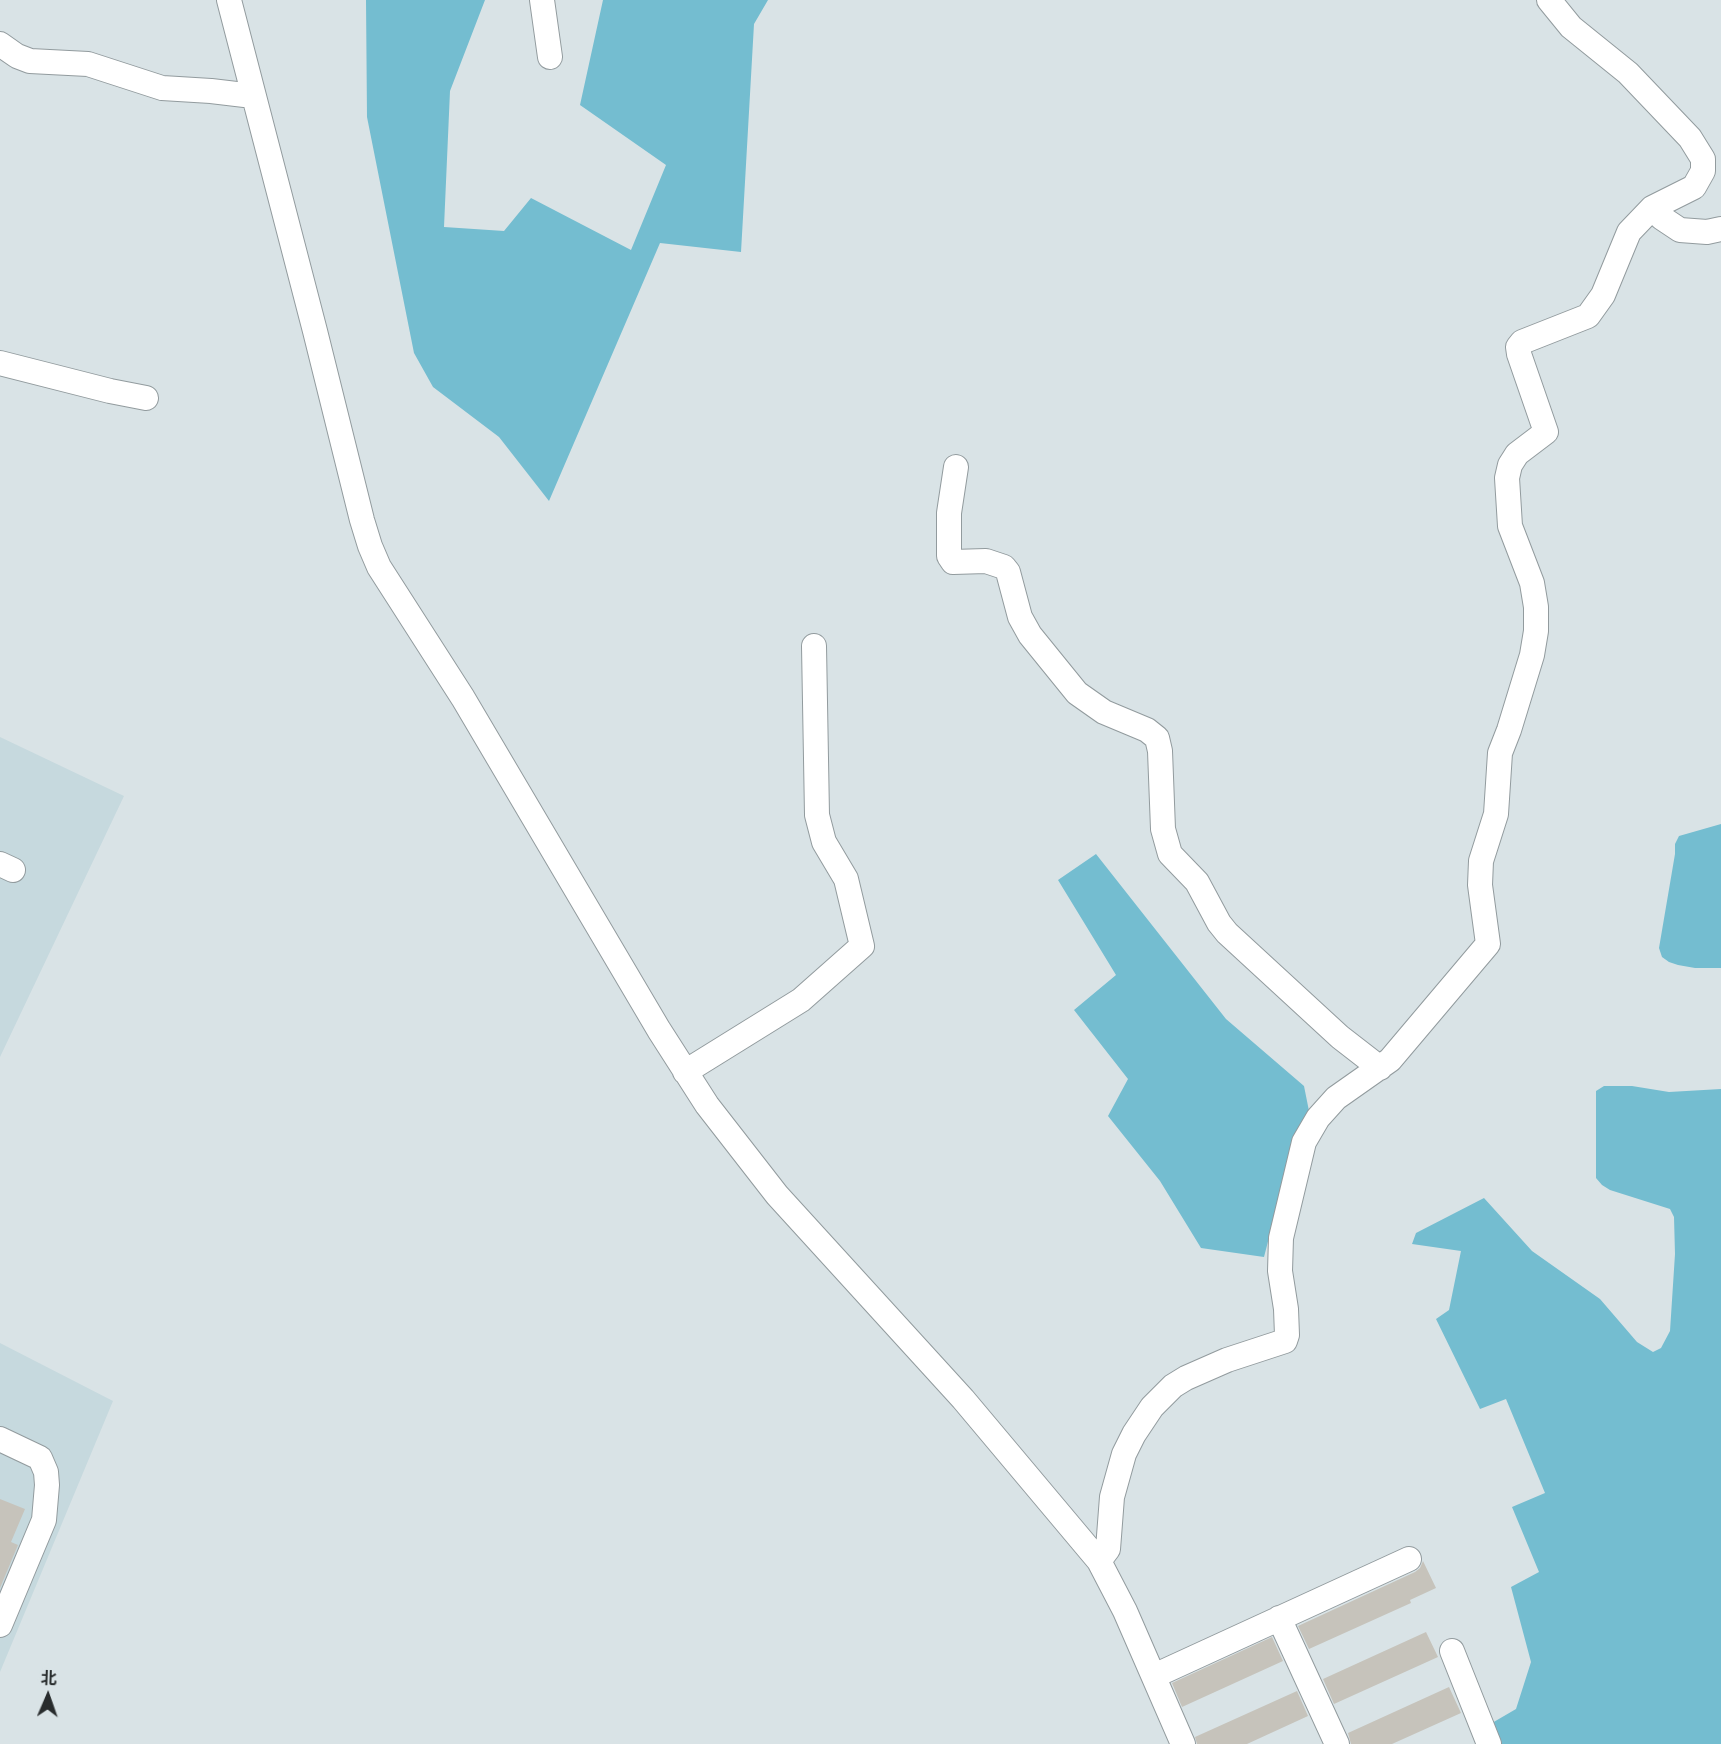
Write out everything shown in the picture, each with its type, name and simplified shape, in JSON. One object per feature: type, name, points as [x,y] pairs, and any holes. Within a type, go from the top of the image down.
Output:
[{"type":"street","points":[[229,0],[362,520],[379,567],[463,698],[685,1072],[729,1136],[771,1188],[963,1400],[1099,1561],[1125,1611],[1183,1744]]},
{"type":"street","points":[[542,0],[550,57]]},
{"type":"street","points":[[1099,1561],[1108,1549],[1112,1497],[1124,1454],[1152,1407],[1186,1378],[1227,1360],[1286,1341],[1286,1309],[1280,1264],[1281,1238],[1304,1142],[1318,1118],[1331,1103],[1380,1068],[1398,1051],[1488,944],[1480,885],[1481,861],[1496,814],[1500,753],[1532,655],[1536,631],[1536,608],[1532,583],[1510,526],[1507,477],[1510,465],[1518,454],[1546,432],[1518,347],[1522,342],[1588,316],[1603,295],[1629,232],[1653,208],[1694,187],[1703,171],[1703,159],[1690,138],[1628,73],[1571,27],[1549,0]]},
{"type":"street","points":[[0,44],[30,61],[88,64],[162,88],[253,96]]},
{"type":"street","points":[[1653,208],[1662,218],[1680,230],[1707,232],[1721,229]]},
{"type":"street","points":[[0,363],[146,398]]},
{"type":"street","points":[[956,467],[949,513],[949,556],[953,562],[986,561],[1004,567],[1008,572],[1020,617],[1030,635],[1077,693],[1104,712],[1147,730],[1157,738],[1160,751],[1163,829],[1170,854],[1197,882],[1219,923],[1227,933],[1340,1037],[1380,1068]]},
{"type":"street","points":[[685,1072],[801,1000],[862,946],[846,879],[824,842],[817,815],[814,645]]},
{"type":"street","points":[[0,1439],[40,1458],[47,1485],[44,1520],[0,1625]]},
{"type":"street","points":[[1154,1676],[1409,1559]]},
{"type":"street","points":[[1279,1618],[1337,1744]]},
{"type":"street","points":[[1452,1651],[1489,1744]]},
{"type":"shaded area","points":[[366,0],[485,0],[450,91],[444,227],[504,231],[531,198],[631,250],[666,165],[580,105],[603,0],[768,0],[754,24],[741,252],[660,243],[549,501],[499,437],[433,387],[414,353],[367,117]]},
{"type":"shaded area","points":[[0,737],[124,796],[0,1057]]},
{"type":"shaded area","points":[[1721,824],[1721,968],[1695,968],[1669,962],[1662,957],[1659,948],[1675,844],[1679,836]]},
{"type":"shaded area","points":[[1096,854],[1226,1019],[1304,1086],[1310,1116],[1296,1133],[1264,1257],[1201,1248],[1160,1181],[1108,1116],[1128,1079],[1074,1010],[1116,975],[1058,880]]},
{"type":"shaded area","points":[[1604,1086],[1632,1086],[1669,1092],[1721,1089],[1721,1744],[1501,1744],[1492,1723],[1516,1709],[1531,1662],[1511,1587],[1539,1572],[1512,1507],[1545,1493],[1506,1399],[1480,1409],[1436,1319],[1449,1310],[1461,1251],[1412,1244],[1416,1233],[1484,1198],[1532,1251],[1600,1299],[1637,1342],[1653,1352],[1661,1348],[1670,1331],[1675,1254],[1674,1217],[1670,1209],[1610,1190],[1596,1178],[1596,1091]]},
{"type":"shaded area","points":[[0,1343],[113,1401],[0,1672]]},
{"type":"building","points":[[0,1499],[25,1509],[11,1542],[18,1545],[0,1588]]},
{"type":"building","points":[[1423,1561],[1436,1588],[1410,1600],[1411,1603],[1309,1649],[1298,1626],[1415,1572]]},
{"type":"building","points":[[1426,1632],[1438,1657],[1334,1704],[1323,1679]]},
{"type":"building","points":[[1272,1637],[1283,1661],[1182,1707],[1172,1683]]},
{"type":"building","points":[[1449,1687],[1461,1713],[1392,1744],[1351,1744],[1348,1733]]},
{"type":"building","points":[[1297,1691],[1308,1716],[1247,1744],[1197,1744],[1195,1737]]}]
